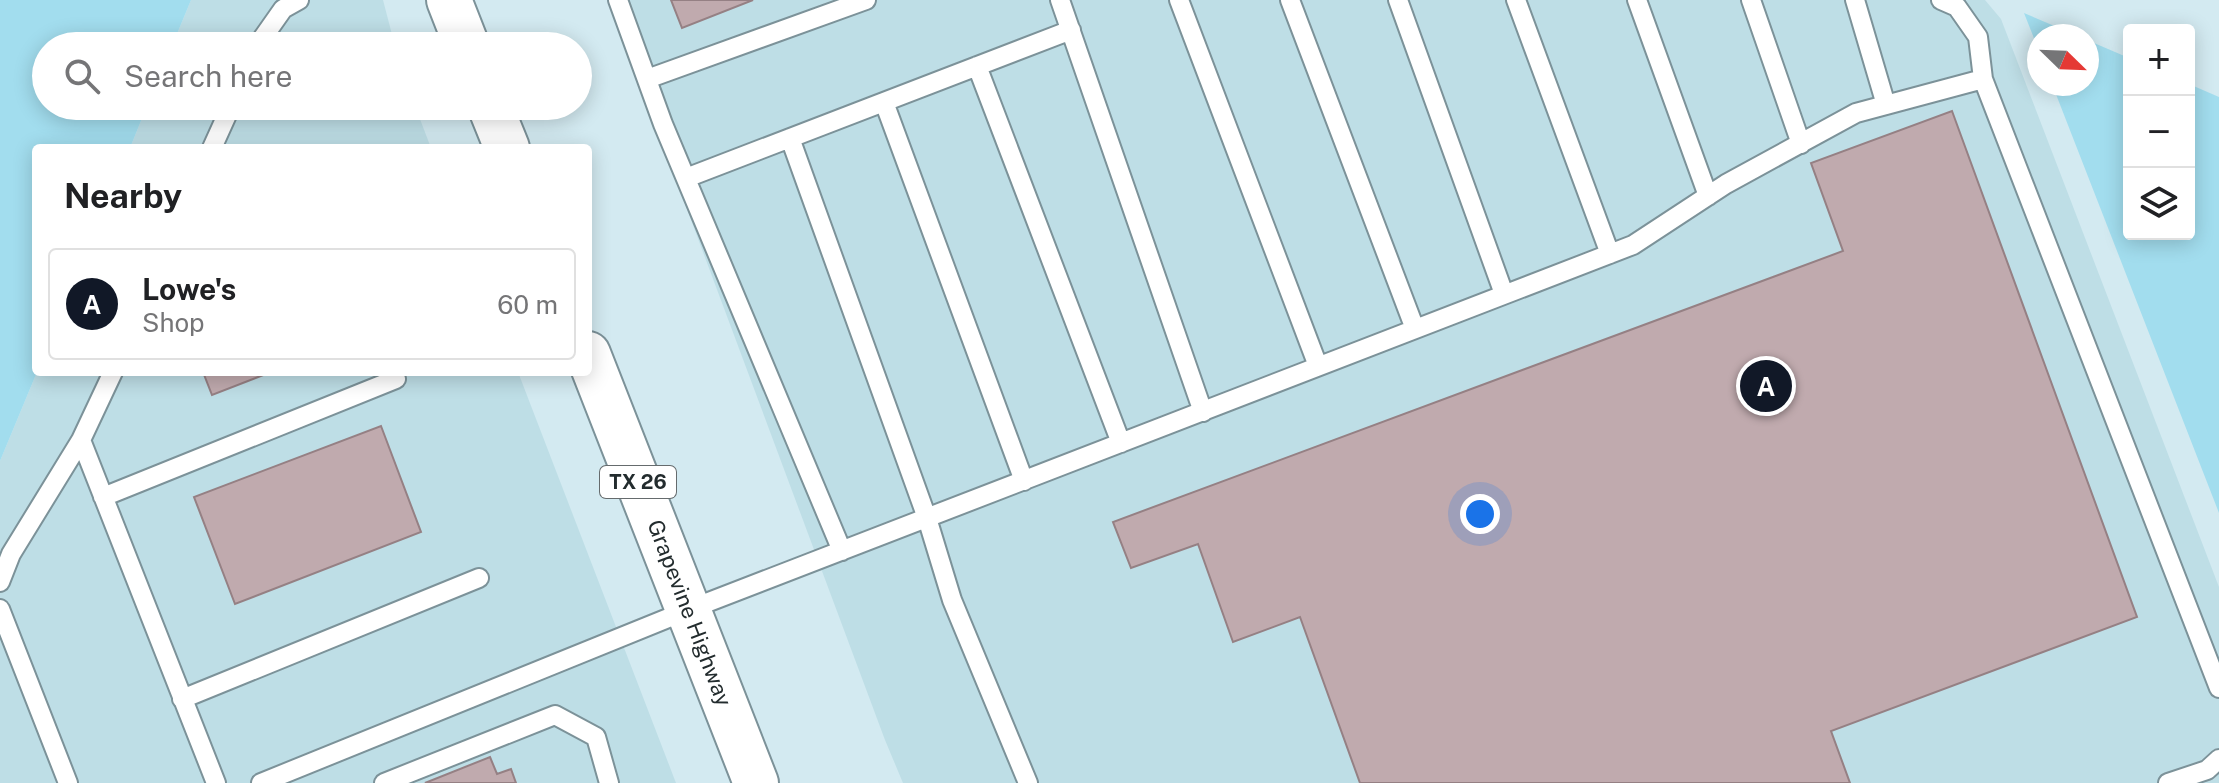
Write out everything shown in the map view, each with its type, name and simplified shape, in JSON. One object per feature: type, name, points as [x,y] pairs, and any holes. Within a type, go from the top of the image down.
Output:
[{"type":"main road","points":[[496,120],[505,144]]},
{"type":"main road","name":"Grapevine Highway","points":[[592,364],[756,783]]},
{"type":"lane","points":[[267,32],[283,9],[299,0]]},
{"type":"lane","points":[[618,0],[663,124],[842,551]]},
{"type":"lane","points":[[647,79],[866,0]]},
{"type":"lane","points":[[1060,0],[1203,412]]},
{"type":"lane","points":[[1179,0],[1318,366]]},
{"type":"lane","points":[[1290,0],[1415,329]]},
{"type":"lane","points":[[1398,0],[1504,294]]},
{"type":"lane","points":[[1516,0],[1610,254]]},
{"type":"lane","points":[[1637,0],[1708,196]]},
{"type":"lane","points":[[1751,0],[1801,144]]},
{"type":"lane","points":[[1855,0],[1886,105]]},
{"type":"lane","points":[[1941,0],[1957,7],[1978,37],[1983,79],[2219,688]]},
{"type":"lane","points":[[686,178],[1071,30]]},
{"type":"lane","points":[[977,66],[1121,443]]},
{"type":"lane","points":[[261,783],[688,610],[1633,245],[1708,196],[1856,113],[1983,79]]},
{"type":"lane","points":[[884,102],[1024,481]]},
{"type":"lane","points":[[214,144],[225,120]]},
{"type":"lane","points":[[790,138],[927,518],[952,600],[1028,783]]},
{"type":"lane","points":[[0,582],[11,554],[81,440],[111,376]]},
{"type":"lane","points":[[103,497],[396,379]]},
{"type":"lane","points":[[81,440],[216,783]]},
{"type":"lane","points":[[182,699],[479,578]]},
{"type":"lane","points":[[0,609],[68,783]]},
{"type":"lane","points":[[384,783],[555,715],[596,737],[609,783]]},
{"type":"lane","points":[[2168,783],[2207,770],[2219,759]]},
{"type":"shaded area","points":[[0,0],[191,0],[178,32],[32,32],[32,120],[141,120],[132,144],[32,144],[32,376],[35,376],[0,461]]},
{"type":"shaded area","points":[[191,0],[383,0],[391,32],[178,32]]},
{"type":"shaded area","points":[[609,0],[1985,0],[2001,19],[2027,87],[2027,96],[2031,96],[2219,587],[2219,783],[903,783]]},
{"type":"shaded area","points":[[2024,13],[2050,24],[2028,24]]},
{"type":"shaded area","points":[[2099,45],[2123,55],[2123,240],[2195,240],[2195,87],[2219,97],[2219,513],[2057,96],[2099,96]]},
{"type":"shaded area","points":[[141,120],[420,120],[429,144],[132,144]]},
{"type":"shaded area","points":[[35,376],[520,376],[676,783],[0,783],[0,461]]},
{"type":"building","points":[[671,0],[753,0],[682,28]]},
{"type":"building","points":[[1952,111],[2137,617],[1831,731],[1850,783],[1360,783],[1300,617],[1233,642],[1198,544],[1131,568],[1113,522],[1843,251],[1811,163]]},
{"type":"building","points":[[205,376],[261,376],[212,395]]},
{"type":"building","points":[[381,426],[421,532],[235,604],[194,497]]},
{"type":"building","points":[[490,757],[497,774],[511,769],[516,783],[425,783]]},
{"type":"place","name":"Lowe's","points":[[1766,386]]}]
